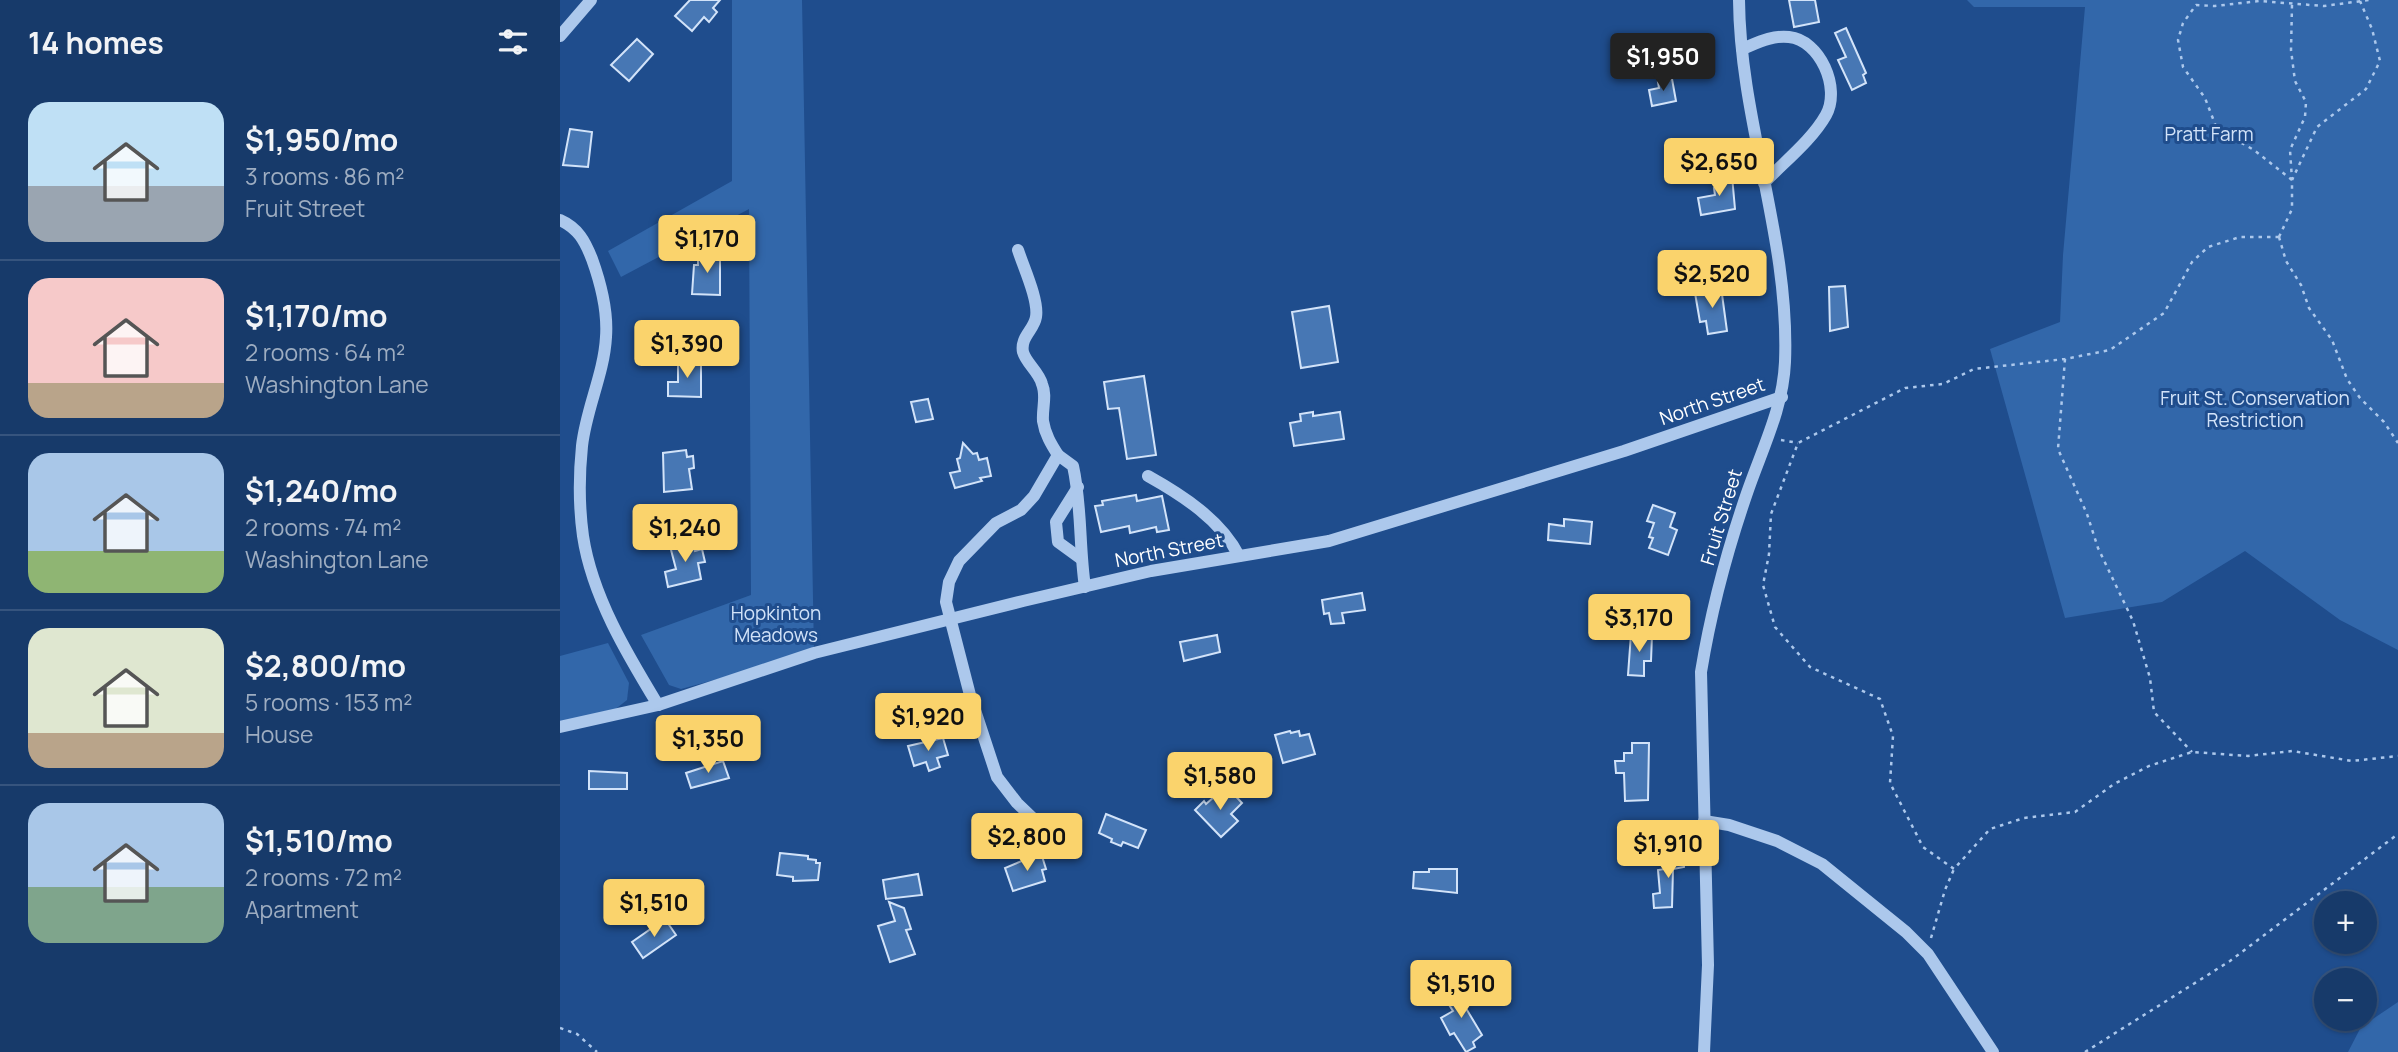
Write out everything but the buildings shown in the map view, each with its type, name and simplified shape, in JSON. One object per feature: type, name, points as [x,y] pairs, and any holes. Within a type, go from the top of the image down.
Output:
[{"type":"street","points":[[560,36],[591,0]]},
{"type":"street","name":"Fruit Street","points":[[1704,1052],[1707,952],[1700,693],[1705,646],[1734,535],[1782,397],[1785,327],[1772,220],[1742,49],[1739,0]]},
{"type":"street","points":[[1742,49],[1770,38],[1790,37],[1808,44],[1824,65],[1830,86],[1828,112],[1817,128],[1764,183]]},
{"type":"street","points":[[560,220],[571,224],[585,240],[606,308],[606,338],[582,445],[583,537],[604,605],[634,666],[658,705]]},
{"type":"street","points":[[1018,250],[1036,317],[1023,342],[1023,354],[1038,373],[1044,386],[1042,418],[1047,436],[1058,455],[1073,466],[1078,487],[1080,558],[1085,587]]},
{"type":"street","name":"North Street","points":[[560,727],[658,705],[814,653],[1085,587],[1151,571],[1339,538],[1625,451],[1782,397]]},
{"type":"street","points":[[1041,826],[1017,803],[998,777],[970,695],[946,602],[948,582],[959,561],[996,523],[1021,510],[1058,455]]},
{"type":"street","points":[[1148,476],[1169,487],[1205,515],[1231,540],[1239,556]]},
{"type":"street","points":[[1078,487],[1056,522],[1058,542],[1080,558]]},
{"type":"street","points":[[1704,821],[1730,825],[1777,841],[1822,864],[1906,932],[1928,954],[1993,1052]]},
{"type":"path","points":[[2292,180],[2254,150],[2217,129],[2206,98],[2183,67],[2178,40],[2183,23],[2196,5],[2216,6],[2259,0],[2292,5],[2337,5],[2369,0]]},
{"type":"path","points":[[2292,180],[2317,127],[2366,89],[2380,61],[2367,15],[2360,1]]},
{"type":"path","points":[[2292,5],[2291,50],[2295,80],[2306,102],[2305,117],[2290,150],[2292,209],[2278,237],[2286,261],[2301,285],[2309,308],[2332,340],[2347,379],[2360,398],[2384,422],[2398,443]]},
{"type":"path","points":[[1770,433],[1777,440],[1798,443],[1905,388],[1944,384],[1984,367],[2065,359],[2110,350],[2164,313],[2192,261],[2208,247],[2240,237],[2278,237]]},
{"type":"path","points":[[2065,359],[2058,449],[2087,514],[2098,548],[2133,621],[2150,678],[2154,712],[2192,752]]},
{"type":"path","points":[[1798,443],[1771,514],[1769,554],[1763,585],[1775,627],[1810,667],[1880,699],[1893,736],[1890,783],[1923,847],[1954,869]]},
{"type":"path","points":[[1928,954],[1936,919],[1954,869],[1990,829],[2024,818],[2075,812],[2115,784],[2149,766],[2192,752],[2248,756],[2292,751],[2352,761],[2398,756]]},
{"type":"path","points":[[2085,1052],[2230,961],[2398,834]]},
{"type":"path","points":[[560,1028],[578,1034],[597,1052]]},
{"type":"green space","name":"Hopkinton Meadows","points":[[732,0],[802,0],[814,653],[681,689],[669,685],[641,635],[751,595],[749,209],[621,277],[608,251],[732,181]]},
{"type":"green space","points":[[1967,0],[2398,0],[2398,650],[2340,620],[2245,551],[2162,602],[2065,618],[1990,349],[2060,322],[2063,255],[2085,7],[1974,7]]},
{"type":"green space","points":[[608,643],[629,683],[627,700],[613,711],[560,722],[560,656]]},
{"type":"green space","points":[[2398,1002],[2398,1052],[2348,1052],[2359,1031],[2377,1031],[2377,1016]]},
{"type":"park label","name":"Pratt Farm","points":[[2209,134]]},
{"type":"park label","name":"Fruit St. Conservation Restriction","points":[[2255,409]]}]
